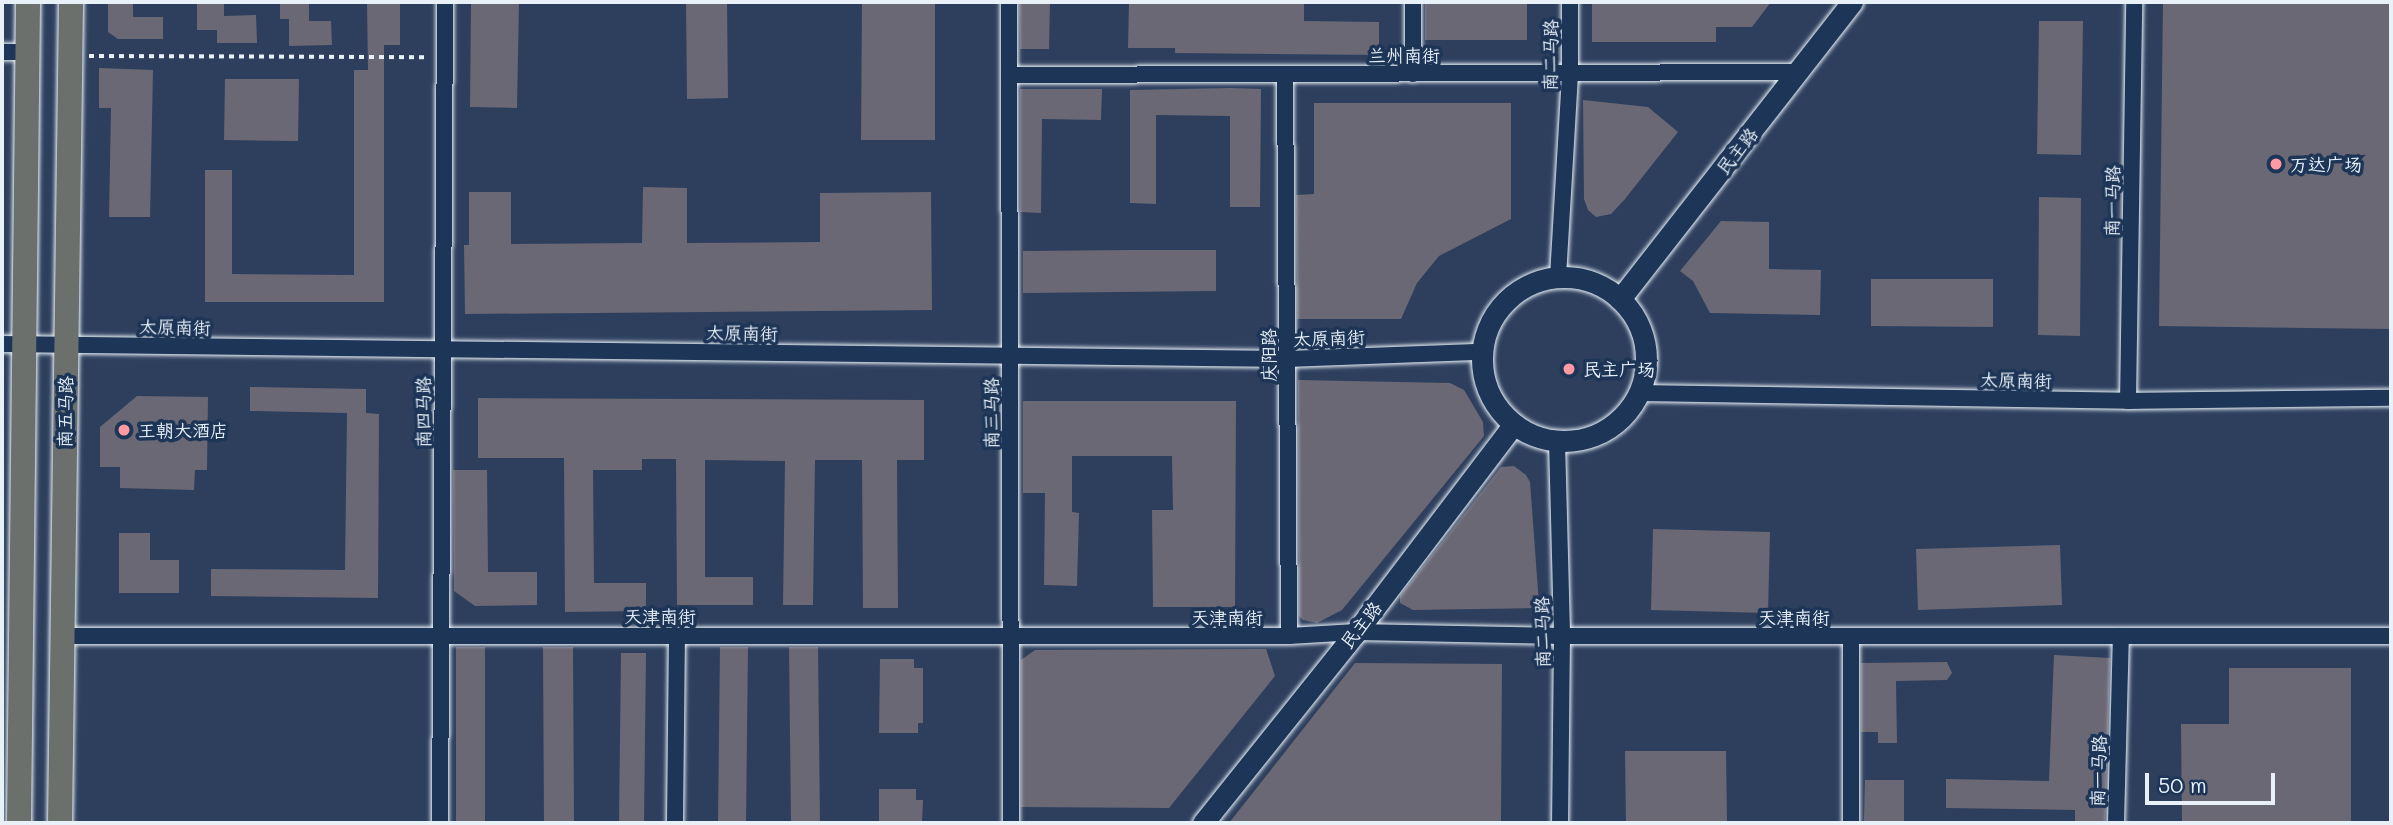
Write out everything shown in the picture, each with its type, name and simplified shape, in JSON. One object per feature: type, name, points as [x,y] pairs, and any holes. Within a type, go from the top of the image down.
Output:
[{"type":"main road","points":[[19,823],[11,646],[13,344],[28,2]]},
{"type":"main road","name":"南五马路","points":[[60,823],[71,2]]},
{"type":"street","name":"南四马路","points":[[440,823],[445,2]]},
{"type":"street","name":"南三马路","points":[[1009,2],[1011,823]]},
{"type":"street","points":[[1413,2],[1413,74]]},
{"type":"street","name":"南二马路","points":[[1559,277],[1570,73],[1570,2]]},
{"type":"street","name":"民主路","points":[[1620,299],[1852,2]]},
{"type":"street","name":"南一马路","points":[[2128,401],[2134,2]]},
{"type":"street","points":[[2,52],[27,52]]},
{"type":"street","name":"兰州南街","points":[[1010,75],[1799,72]]},
{"type":"street","name":"庆阳路","points":[[1285,74],[1289,636]]},
{"type":"street","points":[[1559,277],[1581,279],[1602,286],[1620,299],[1636,319],[1644,343],[1646,368],[1639,393],[1625,414],[1606,430],[1582,439],[1557,441],[1534,435],[1514,424],[1495,404],[1484,379],[1482,352],[1488,329],[1507,301],[1536,282],[1559,277]]},
{"type":"street","name":"太原南街","points":[[13,344],[1287,359],[1482,352]]},
{"type":"street","name":"太原南街","points":[[1639,393],[2128,401],[2391,398]]},
{"type":"street","name":"民主路","points":[[1203,823],[1356,632],[1514,424]]},
{"type":"street","name":"南二马路","points":[[1557,441],[1562,636],[1560,823]]},
{"type":"street","name":"天津南街","points":[[62,636],[1289,636],[1356,632],[1562,636],[2391,636]]},
{"type":"street","points":[[675,823],[677,636]]},
{"type":"street","points":[[1851,823],[1852,636]]},
{"type":"street","name":"南一马路","points":[[2116,823],[2121,636]]},
{"type":"path","points":[[70,56],[445,57]]},
{"type":"building","points":[[108,2],[133,2],[133,17],[163,17],[163,39],[118,39],[108,32]]},
{"type":"building","points":[[197,2],[224,2],[224,16],[256,15],[257,43],[217,43],[217,30],[197,30]]},
{"type":"building","points":[[280,2],[309,2],[309,21],[331,21],[332,45],[289,46],[289,19],[280,19]]},
{"type":"building","points":[[367,2],[400,2],[400,45],[384,45],[384,302],[205,302],[205,170],[232,170],[232,274],[354,275],[354,70],[368,70]]},
{"type":"building","points":[[471,2],[519,2],[517,108],[470,107]]},
{"type":"building","points":[[686,2],[727,2],[728,98],[687,99]]},
{"type":"building","points":[[862,2],[935,2],[935,140],[861,140]]},
{"type":"building","points":[[1019,2],[1050,2],[1049,49],[1020,49]]},
{"type":"building","points":[[1129,2],[1304,2],[1304,21],[1379,22],[1379,55],[1175,53],[1175,48],[1128,48]]},
{"type":"building","points":[[1425,2],[1527,2],[1527,40],[1425,40]]},
{"type":"building","points":[[1592,2],[1771,2],[1752,27],[1716,27],[1716,42],[1592,42]]},
{"type":"building","name":"万达广场","points":[[2163,2],[2391,2],[2391,329],[2159,326]]},
{"type":"building","points":[[2039,21],[2083,21],[2081,155],[2037,154]]},
{"type":"building","points":[[99,68],[153,70],[150,217],[109,217],[111,108],[99,108]]},
{"type":"building","points":[[225,79],[299,79],[298,141],[224,140]]},
{"type":"building","points":[[1020,89],[1102,89],[1101,120],[1042,119],[1041,213],[1020,212]]},
{"type":"building","points":[[1261,89],[1260,207],[1230,207],[1230,116],[1156,115],[1156,204],[1130,203],[1130,90]]},
{"type":"building","points":[[1583,100],[1648,107],[1678,132],[1611,214],[1596,217],[1588,210],[1584,199]]},
{"type":"building","points":[[1314,103],[1511,103],[1511,219],[1439,256],[1417,283],[1401,319],[1297,319],[1296,195],[1314,194]]},
{"type":"building","points":[[643,187],[687,188],[687,243],[820,242],[820,193],[931,192],[932,310],[465,314],[464,245],[469,245],[469,192],[511,192],[511,244],[642,243]]},
{"type":"building","points":[[2039,197],[2081,198],[2080,336],[2038,335]]},
{"type":"building","points":[[1721,221],[1769,222],[1769,269],[1821,270],[1820,315],[1710,313],[1693,281],[1680,271]]},
{"type":"building","points":[[1216,250],[1216,291],[1023,293],[1023,251]]},
{"type":"building","points":[[1871,279],[1993,279],[1993,327],[1871,326]]},
{"type":"building","points":[[1298,380],[1450,383],[1464,390],[1483,422],[1484,436],[1342,610],[1317,623],[1303,620],[1299,616]]},
{"type":"building","points":[[250,387],[366,389],[366,413],[379,414],[378,598],[211,596],[211,569],[345,570],[347,413],[250,411]]},
{"type":"building","points":[[137,396],[208,397],[207,470],[195,470],[194,490],[120,488],[120,467],[100,467],[100,427]]},
{"type":"building","points":[[478,398],[924,400],[924,460],[897,460],[898,608],[863,608],[862,460],[815,460],[813,605],[783,605],[785,461],[705,460],[705,577],[753,577],[753,605],[677,605],[676,459],[642,459],[642,470],[593,470],[594,583],[646,583],[646,611],[565,612],[564,458],[478,458]]},
{"type":"building","points":[[1023,401],[1236,401],[1235,607],[1153,607],[1152,510],[1173,510],[1172,456],[1072,456],[1072,512],[1079,513],[1077,586],[1044,585],[1045,493],[1023,493]]},
{"type":"building","points":[[1514,466],[1526,475],[1530,482],[1539,604],[1534,608],[1413,610],[1400,603],[1400,596],[1501,467]]},
{"type":"building","points":[[453,470],[487,470],[488,572],[537,572],[537,605],[475,606],[454,591]]},
{"type":"building","points":[[1653,529],[1770,532],[1768,613],[1651,610]]},
{"type":"building","points":[[119,533],[150,533],[150,560],[179,560],[179,593],[119,593]]},
{"type":"building","points":[[2060,545],[2062,605],[1918,610],[1916,549]]},
{"type":"building","points":[[456,647],[485,647],[485,823],[456,823]]},
{"type":"building","points":[[543,647],[573,647],[574,823],[544,823]]},
{"type":"building","points":[[720,647],[748,647],[746,823],[718,823]]},
{"type":"building","points":[[789,647],[818,647],[820,823],[791,823]]},
{"type":"building","points":[[1266,649],[1275,676],[1169,808],[1021,807],[1021,660],[1035,650]]},
{"type":"building","points":[[621,653],[646,653],[644,823],[619,823]]},
{"type":"building","points":[[2054,655],[2110,658],[2105,823],[2075,823],[2075,810],[1946,808],[1946,779],[2049,781]]},
{"type":"building","points":[[880,659],[914,659],[914,668],[923,668],[923,723],[918,723],[918,733],[879,733]]},
{"type":"building","points":[[1947,662],[1952,673],[1947,680],[1896,681],[1897,743],[1878,743],[1878,732],[1861,732],[1861,663]]},
{"type":"building","points":[[1355,663],[1502,664],[1501,823],[1229,823]]},
{"type":"building","points":[[2229,668],[2351,668],[2351,823],[2182,823],[2181,724],[2229,724]]},
{"type":"building","points":[[1625,751],[1726,751],[1727,823],[1626,823]]},
{"type":"building","points":[[1865,780],[1904,780],[1904,823],[1864,823]]},
{"type":"building","points":[[879,789],[916,789],[916,800],[923,800],[922,823],[879,823]]},
{"type":"place","name":"万达广场","points":[[2276,164]]},
{"type":"place","name":"民主广场","points":[[1569,369]]},
{"type":"place","name":"王朝大酒店","points":[[124,430]]}]
